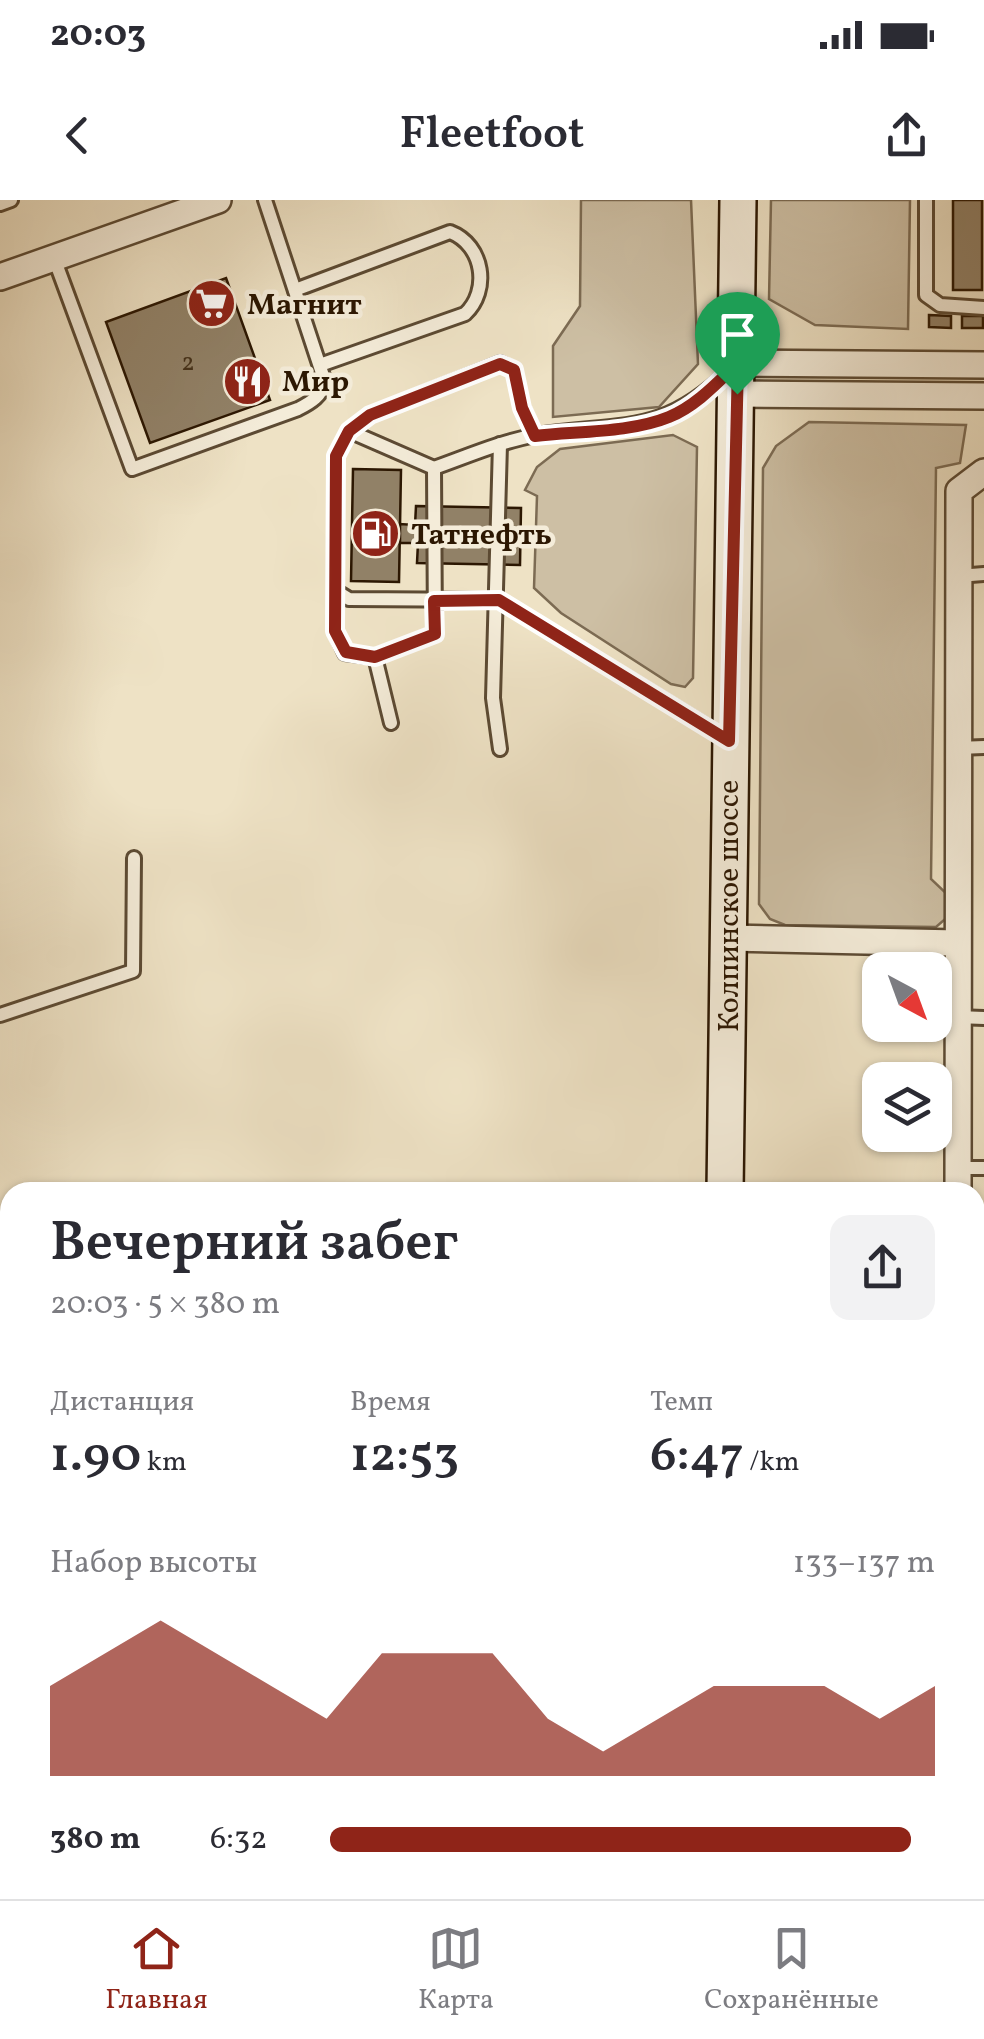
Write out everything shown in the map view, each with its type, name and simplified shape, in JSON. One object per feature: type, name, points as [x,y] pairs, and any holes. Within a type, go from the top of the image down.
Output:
[{"type":"main road","name":"Колпинское шоссе","points":[[726,1182],[738,200]]},
{"type":"street","points":[[0,277],[218,200]]},
{"type":"street","points":[[737,379],[984,365]]},
{"type":"street","points":[[737,379],[984,396]]},
{"type":"street","points":[[967,1176],[957,1018],[958,748],[971,575],[959,491],[984,472]]},
{"type":"street","points":[[728,938],[957,943]]},
{"type":"lane","points":[[0,204],[11,200]]},
{"type":"lane","points":[[54,258],[132,468],[313,402],[326,382],[265,200]]},
{"type":"lane","points":[[926,200],[926,295],[940,306],[984,308]]},
{"type":"lane","points":[[295,290],[450,232],[464,237],[471,248],[484,289],[478,302],[465,314],[320,365]]},
{"type":"lane","points":[[434,468],[435,634],[375,657],[346,652],[335,631],[336,456],[349,431],[370,415],[500,364],[514,370],[522,408],[535,436]]},
{"type":"lane","points":[[349,431],[434,468],[535,436],[671,417],[737,379]]},
{"type":"lane","points":[[500,444],[499,600],[493,698],[500,749]]},
{"type":"lane","points":[[336,591],[348,599],[499,600],[729,741]]},
{"type":"lane","points":[[375,657],[391,724]]},
{"type":"lane","points":[[958,748],[984,747]]},
{"type":"lane","points":[[0,1015],[133,971],[134,858]]},
{"type":"lane","points":[[957,1018],[984,1018]]},
{"type":"shaded area","points":[[581,200],[691,200],[698,364],[659,407],[553,417],[553,346],[580,306]]},
{"type":"shaded area","points":[[771,200],[910,200],[908,329],[815,325],[769,299]]},
{"type":"shaded area","points":[[809,422],[966,425],[960,463],[936,468],[931,879],[949,896],[951,914],[936,927],[785,925],[770,919],[759,904],[763,468],[776,446]]},
{"type":"shaded area","points":[[673,435],[697,447],[693,678],[685,687],[671,684],[561,613],[534,588],[537,496],[525,490],[537,467],[560,449]]},
{"type":"building","points":[[953,200],[982,200],[982,290],[953,290]]},
{"type":"building","points":[[226,278],[270,400],[150,443],[106,322]]},
{"type":"building","points":[[929,315],[951,316],[951,328],[929,327]]},
{"type":"building","points":[[962,316],[983,316],[983,328],[962,328]]},
{"type":"building","name":"Татнефть","points":[[353,469],[401,470],[399,582],[351,581]]},
{"type":"building","points":[[416,506],[521,508],[520,565],[417,563],[418,543],[400,543],[400,524],[415,525]]},
{"type":"place","name":"Магнит","points":[[212,304]]},
{"type":"place","name":"Мир","points":[[247,381]]},
{"type":"place","name":"Татнефть","points":[[376,534]]},
{"type":"route","points":[[738,363],[737,394],[729,741],[499,600],[434,601],[435,634],[375,657],[346,652],[335,631],[336,456],[349,431],[370,415],[500,364],[514,370],[522,408],[535,436],[671,417],[702,398],[738,363]]}]
